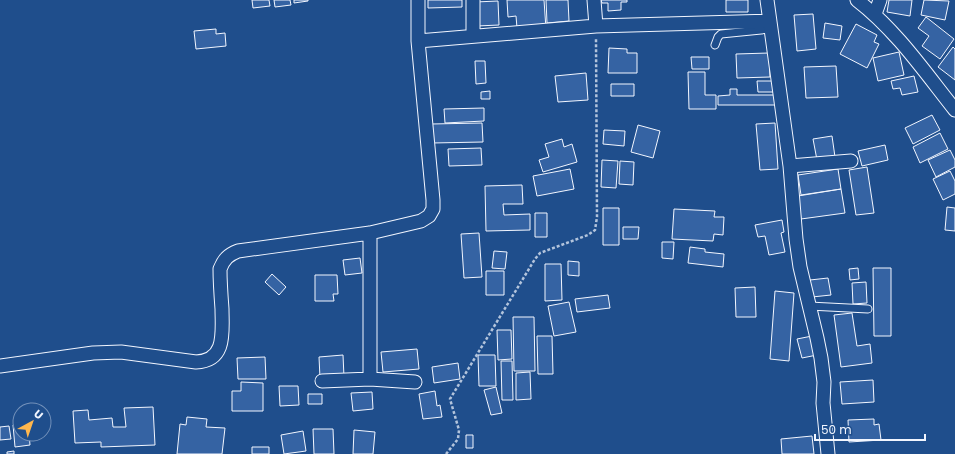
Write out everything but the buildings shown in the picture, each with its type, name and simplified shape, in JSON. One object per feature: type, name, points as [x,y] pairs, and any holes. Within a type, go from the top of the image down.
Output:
[{"type":"street","points":[[0,366],[93,353],[121,352],[204,362],[212,358],[217,352],[222,341],[220,269],[224,259],[230,254],[238,251],[370,233],[421,221],[429,216],[433,209],[434,200],[418,41],[418,0]]},
{"type":"street","points":[[473,0],[473,36]]},
{"type":"street","points":[[594,0],[596,26]]},
{"type":"street","points":[[767,0],[790,166],[796,239],[800,267],[817,338],[823,374],[823,403],[828,454]]},
{"type":"street","points":[[857,0],[875,14],[903,45],[955,110]]},
{"type":"street","points":[[875,14],[880,0]]},
{"type":"street","points":[[418,41],[596,26],[770,25]]},
{"type":"street","points":[[790,166],[852,161]]},
{"type":"street","points":[[370,233],[370,379]]},
{"type":"street","points":[[322,381],[370,379],[415,382]]},
{"type":"lane","points":[[715,45],[718,36],[721,34],[770,25]]},
{"type":"lane","points":[[809,306],[868,309]]},
{"type":"path","points":[[446,454],[458,439],[459,430],[450,399],[535,258],[540,253],[588,235],[595,230],[597,217],[596,26]]}]
